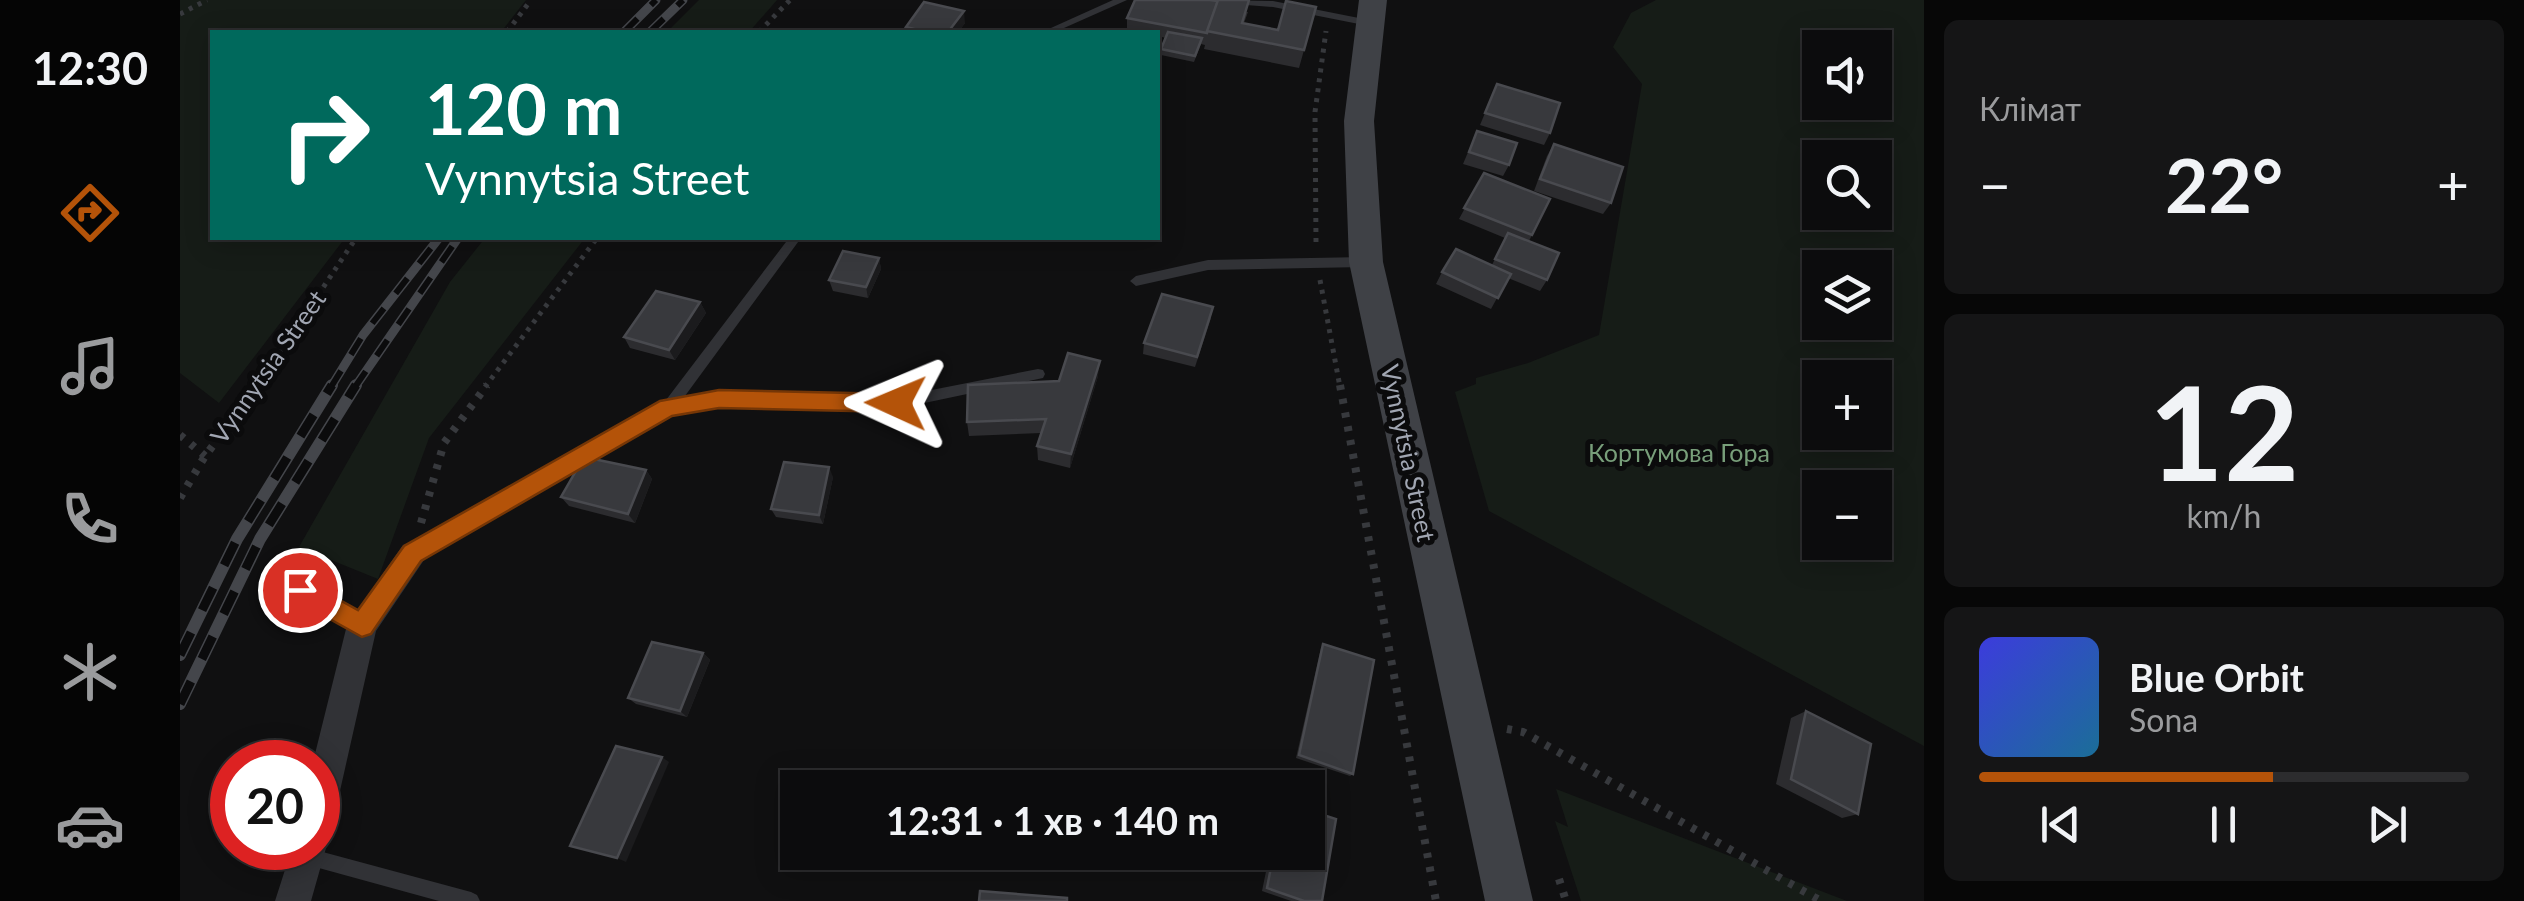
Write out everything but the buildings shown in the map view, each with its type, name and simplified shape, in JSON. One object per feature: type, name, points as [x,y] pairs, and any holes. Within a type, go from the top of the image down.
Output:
[{"type":"main road","name":"Vynnytsia Street","points":[[1371,11],[1359,122],[1366,262],[1509,901]]},
{"type":"street","points":[[335,740],[362,625],[413,554]]},
{"type":"street","points":[[293,901],[302,870]]},
{"type":"lane","points":[[1052,30],[1122,0]]},
{"type":"lane","points":[[1220,0],[1273,2],[1328,15],[1371,11]]},
{"type":"lane","points":[[668,408],[794,240]]},
{"type":"lane","points":[[1136,281],[1208,265],[1366,262]]},
{"type":"lane","points":[[413,554],[668,408],[719,399],[896,403],[1038,374]]},
{"type":"lane","points":[[300,590],[362,625]]},
{"type":"lane","points":[[340,862],[471,901]]},
{"type":"path","points":[[180,14],[208,0]]},
{"type":"path","points":[[508,30],[531,0]]},
{"type":"path","points":[[761,30],[790,0]]},
{"type":"path","points":[[1328,15],[1314,112],[1316,260],[1436,901]]},
{"type":"path","name":"Vynnytsia Street","points":[[180,498],[205,456],[284,354],[355,240]]},
{"type":"path","points":[[413,554],[444,443],[596,240]]},
{"type":"path","points":[[180,435],[205,456]]},
{"type":"path","points":[[1467,720],[1523,732],[1821,901]]},
{"type":"path","points":[[1559,879],[1566,901]]},
{"type":"green space","points":[[180,0],[526,0],[503,30],[210,30],[210,240],[343,240],[219,403],[180,373]]},
{"type":"green space","points":[[699,0],[777,0],[751,30],[669,30]]},
{"type":"green space","name":"Кортумова Гора","points":[[1656,0],[1924,0],[1924,746],[1489,511],[1455,392],[1476,384],[1476,378],[1528,363],[1599,335],[1642,84],[1613,47],[1631,13]]},
{"type":"green space","points":[[483,240],[583,240],[429,438],[378,579],[299,547],[450,282]]},
{"type":"green space","points":[[1556,789],[1847,901],[1581,901],[1555,821],[1568,827]]},
{"type":"railway","points":[[626,30],[656,0]]},
{"type":"railway","points":[[652,30],[683,0]]},
{"type":"railway","points":[[331,387],[363,335],[437,240]]},
{"type":"railway","points":[[355,387],[457,240]]},
{"type":"railway","points":[[180,655],[237,539],[332,385]]},
{"type":"railway","points":[[180,704],[260,539],[356,385]]},
{"type":"route","points":[[300,590],[362,625],[413,554],[668,408],[719,399],[896,403]]}]
